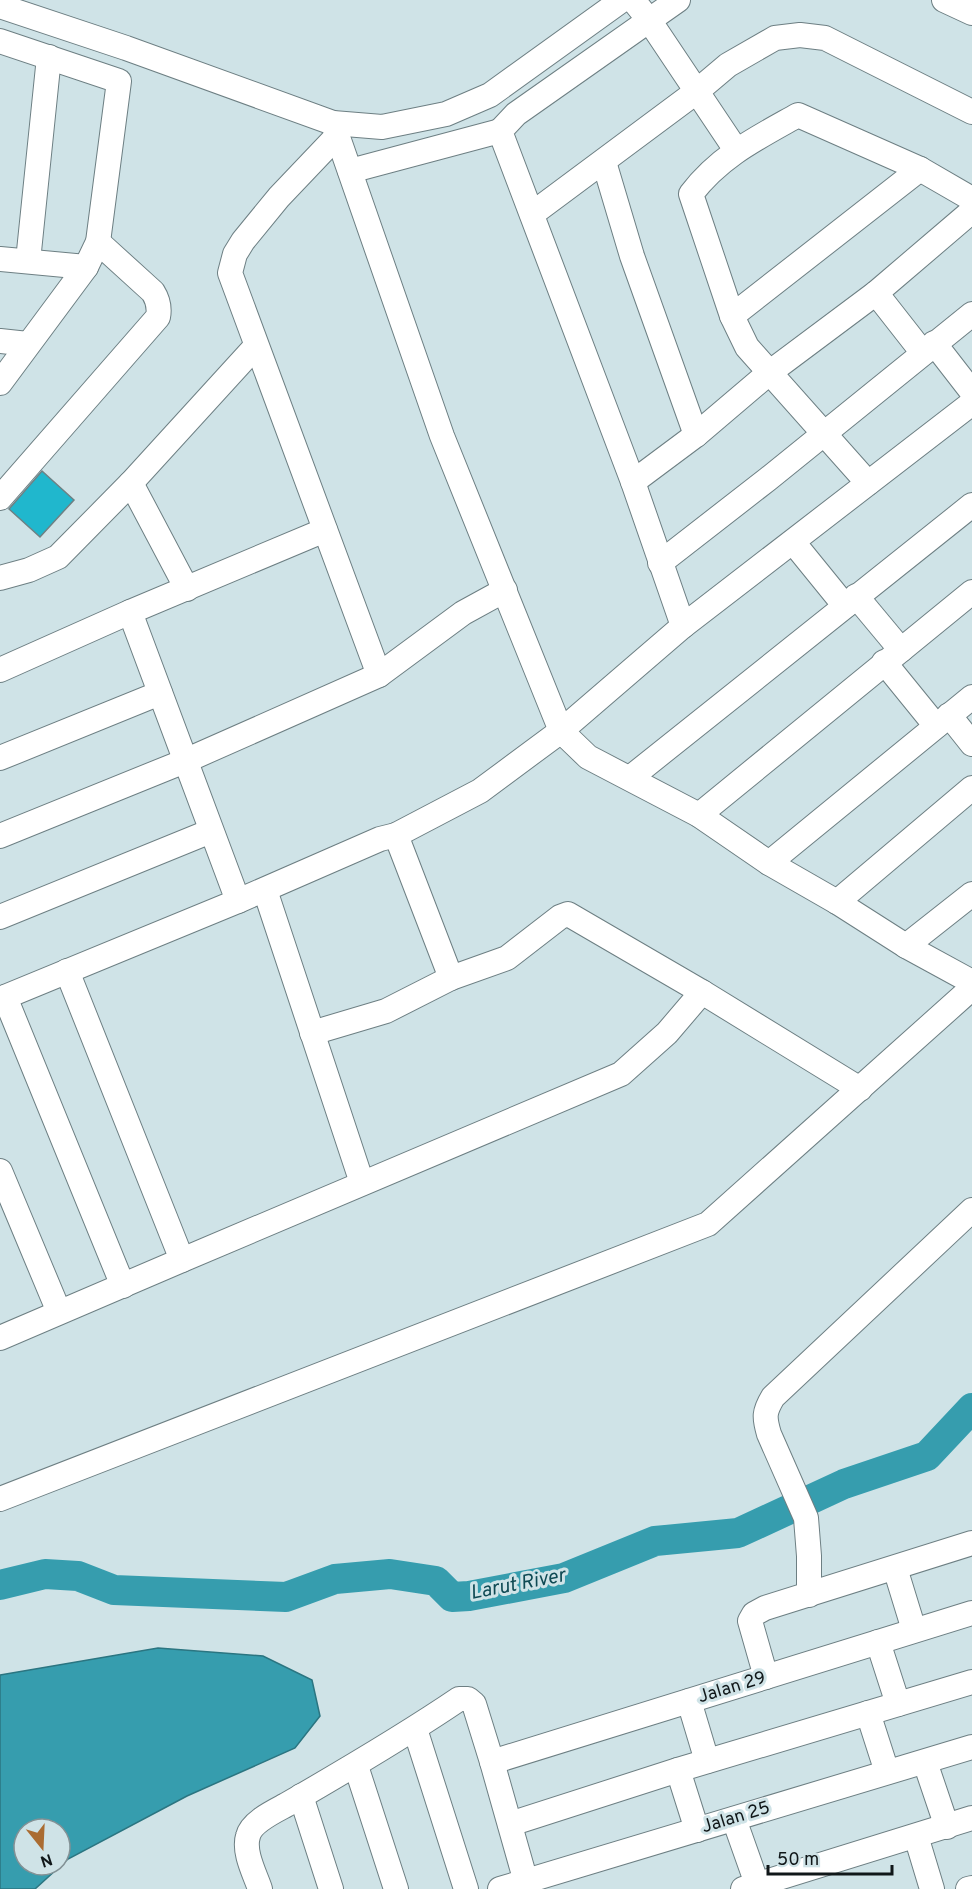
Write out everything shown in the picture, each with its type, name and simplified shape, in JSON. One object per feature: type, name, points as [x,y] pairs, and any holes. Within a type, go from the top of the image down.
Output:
[{"type":"street","points":[[0,6],[126,48],[336,129],[382,127],[446,114],[490,95],[622,0]]},
{"type":"street","points":[[633,0],[649,20],[736,150]]},
{"type":"street","points":[[350,171],[500,131],[516,114],[678,0]]},
{"type":"street","points":[[944,0],[972,13]]},
{"type":"street","points":[[532,214],[604,162],[728,65],[775,38],[800,35],[825,38],[972,112]]},
{"type":"street","points":[[0,41],[119,81]]},
{"type":"street","points":[[0,382],[86,267],[98,242],[119,81],[126,48]]},
{"type":"street","points":[[28,261],[49,57]]},
{"type":"street","points":[[868,483],[747,347],[732,316],[691,194],[705,176],[736,150],[798,115],[920,169],[972,199]]},
{"type":"street","points":[[336,129],[442,436],[561,732],[588,757],[699,815],[769,862],[906,946],[972,982]]},
{"type":"street","points":[[336,129],[235,254],[230,273],[379,675]]},
{"type":"street","points":[[500,131],[633,482],[683,626]]},
{"type":"street","points":[[604,162],[632,256],[696,435]]},
{"type":"street","points":[[732,316],[920,169]]},
{"type":"street","points":[[633,482],[696,435],[769,373],[876,293],[972,211]]},
{"type":"street","points":[[0,498],[158,317],[160,309],[153,292],[98,242]]},
{"type":"street","points":[[0,259],[86,267]]},
{"type":"street","points":[[876,293],[972,392]]},
{"type":"street","points":[[660,563],[972,314]]},
{"type":"street","points":[[0,341],[28,344]]},
{"type":"street","points":[[0,578],[29,570],[58,557],[131,483],[256,346]]},
{"type":"street","points":[[123,1286],[2,998],[265,890],[380,839],[396,835],[480,791],[561,732],[683,626],[972,403]]},
{"type":"street","points":[[131,483],[187,589]]},
{"type":"street","points":[[630,778],[972,505]]},
{"type":"street","points":[[0,670],[130,612],[325,530]]},
{"type":"street","points":[[793,542],[851,601],[942,720],[972,744]]},
{"type":"street","points":[[0,836],[185,761],[379,675],[462,613],[505,590]]},
{"type":"street","points":[[699,815],[972,592]]},
{"type":"street","points":[[130,612],[238,901]]},
{"type":"street","points":[[0,758],[160,693]]},
{"type":"street","points":[[769,862],[972,697]]},
{"type":"street","points":[[837,902],[972,788]]},
{"type":"street","points":[[0,917],[211,831]]},
{"type":"street","points":[[396,835],[451,978]]},
{"type":"street","points":[[265,890],[362,1184]]},
{"type":"street","points":[[906,946],[972,894]]},
{"type":"street","points":[[312,1033],[386,1011],[451,978],[507,958],[560,917],[568,914],[702,992],[860,1089]]},
{"type":"street","points":[[67,971],[182,1260]]},
{"type":"street","points":[[0,1499],[708,1224],[972,988]]},
{"type":"street","points":[[0,1338],[621,1074],[667,1033],[702,992]]},
{"type":"street","points":[[0,1171],[59,1312]]},
{"type":"street","points":[[809,1594],[806,1518],[774,1448],[765,1421],[765,1411],[773,1397],[972,1210]]},
{"type":"street","points":[[766,1677],[750,1620],[754,1614],[765,1608],[972,1543]]},
{"type":"street","points":[[895,1568],[914,1630]]},
{"type":"street","name":"Jalan 29","points":[[492,1762],[972,1613]]},
{"type":"street","points":[[878,1642],[898,1704]]},
{"type":"street","points":[[510,1824],[707,1761],[972,1682]]},
{"type":"street","points":[[260,1889],[248,1852],[248,1834],[254,1826],[416,1729],[459,1699],[468,1699],[474,1704],[527,1885]]},
{"type":"street","points":[[689,1701],[707,1761]]},
{"type":"street","points":[[868,1713],[887,1772]]},
{"type":"street","points":[[416,1729],[465,1889]]},
{"type":"street","name":"Jalan 25","points":[[500,1889],[527,1885],[697,1830],[972,1748]]},
{"type":"street","points":[[925,1762],[947,1827]]},
{"type":"street","points":[[356,1766],[396,1889]]},
{"type":"street","points":[[678,1770],[697,1830]]},
{"type":"street","points":[[301,1796],[331,1889]]},
{"type":"street","points":[[734,1819],[750,1887],[972,1818]]},
{"type":"street","points":[[916,1836],[932,1889]]},
{"type":"street","points":[[968,1889],[972,1888]]},
{"type":"water","points":[[158,1648],[263,1656],[312,1680],[320,1716],[295,1748],[187,1796],[72,1857],[72,1817],[12,1817],[12,1877],[48,1877],[35,1889],[0,1889],[0,1675]]},
{"type":"building","points":[[42,471],[74,500],[40,537],[9,509]]},
{"type":"waterway","name":"Larut River","points":[[0,1585],[45,1574],[78,1576],[114,1590],[286,1597],[335,1579],[390,1574],[436,1581],[452,1597],[469,1596],[564,1578],[655,1541],[738,1533],[844,1484],[927,1456],[972,1408]]}]
